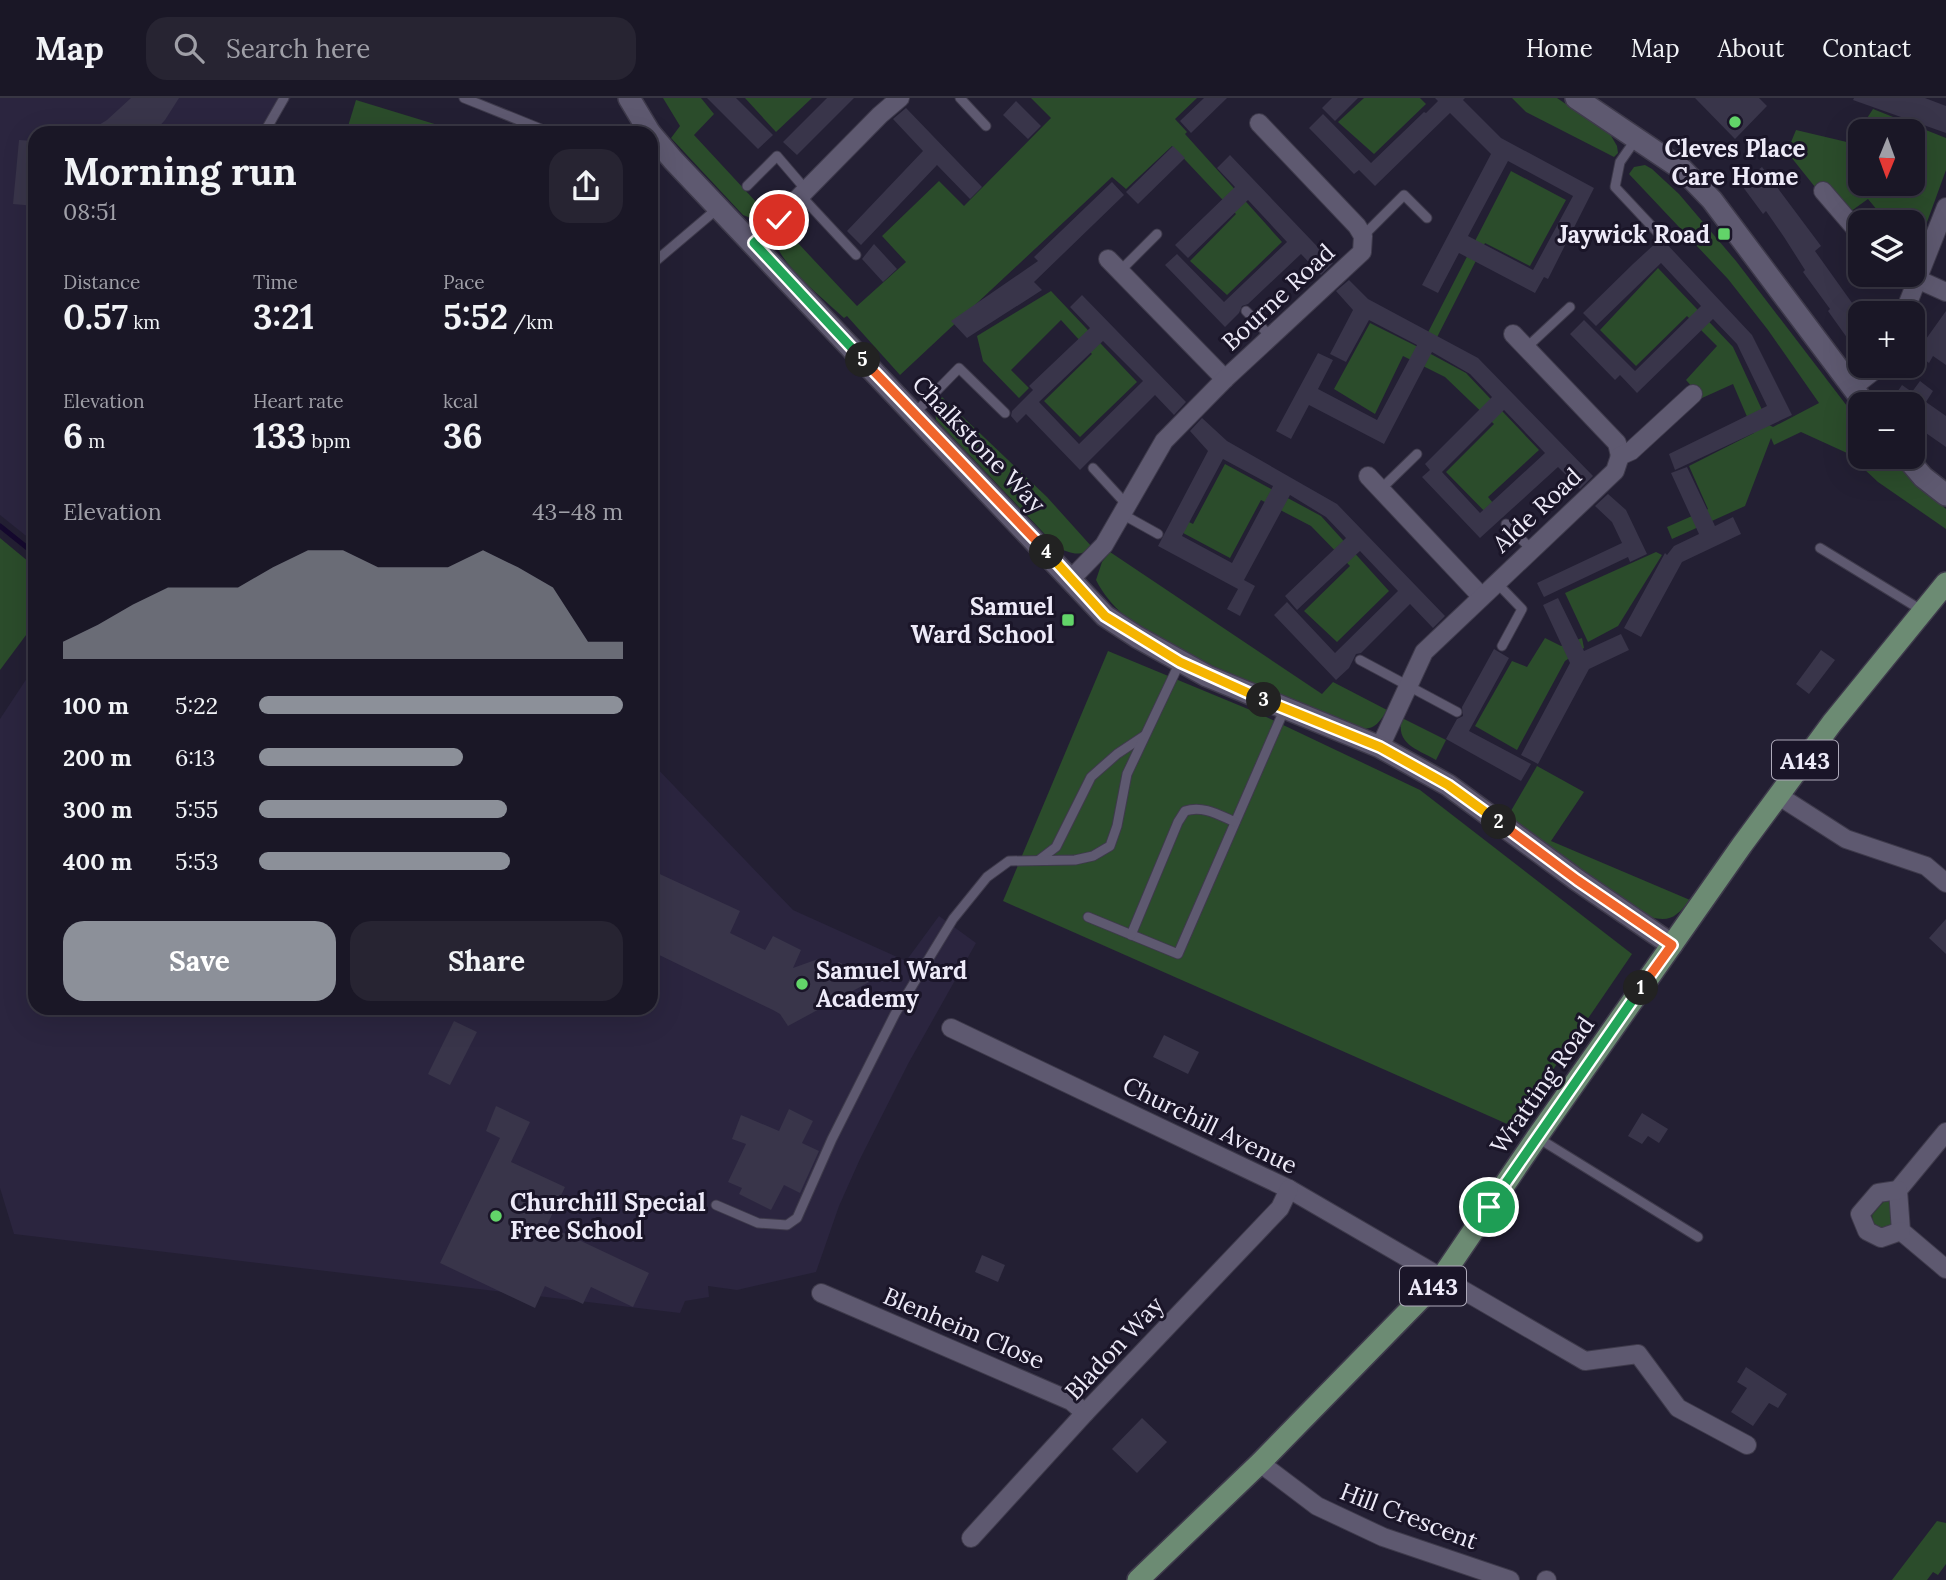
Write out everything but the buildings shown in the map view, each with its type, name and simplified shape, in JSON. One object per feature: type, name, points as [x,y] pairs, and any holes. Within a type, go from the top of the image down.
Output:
[{"type":"main road","name":"Wratting Road","points":[[1138,1580],[1261,1463],[1442,1277],[1672,945],[1832,723],[1946,583]]},
{"type":"street","name":"Chalkstone Way","points":[[629,98],[646,126]]},
{"type":"street","points":[[754,243],[900,98]]},
{"type":"street","points":[[1576,98],[1683,170],[1712,200],[1855,392]]},
{"type":"street","name":"Bourne Road","points":[[1072,578],[1104,545],[1164,441],[1225,379],[1362,252],[1363,236],[1357,226],[1259,122]]},
{"type":"street","name":"Chalkstone Way","points":[[658,142],[1105,616],[1180,662],[1380,747],[1448,785],[1577,880],[1672,945]]},
{"type":"street","points":[[1823,191],[1848,220]]},
{"type":"street","points":[[1925,250],[1946,207]]},
{"type":"street","name":"Bourne Road","points":[[1114,265],[1225,379]]},
{"type":"street","points":[[1925,283],[1946,292]]},
{"type":"street","points":[[1513,334],[1617,443],[1620,456]]},
{"type":"street","name":"Alde Road","points":[[1380,747],[1424,652],[1615,471],[1620,456],[1631,451],[1693,394]]},
{"type":"street","points":[[1916,469],[1946,495]]},
{"type":"street","points":[[1368,476],[1482,596]]},
{"type":"street","points":[[1779,796],[1846,839],[1926,866],[1946,883]]},
{"type":"street","name":"Churchill Avenue","points":[[951,1028],[1289,1189],[1585,1361],[1638,1354],[1678,1408],[1747,1446]]},
{"type":"street","points":[[1901,1231],[1881,1238],[1867,1231],[1860,1214],[1878,1193],[1898,1190],[1946,1132]]},
{"type":"street","name":"Bladon Way","points":[[971,1538],[1085,1413],[1280,1209],[1289,1189]]},
{"type":"street","points":[[1898,1190],[1901,1231],[1946,1269]]},
{"type":"street","name":"Blenheim Close","points":[[821,1293],[1071,1401],[1085,1413]]},
{"type":"street","name":"Hill Crescent","points":[[1261,1463],[1317,1506],[1350,1522],[1383,1537],[1510,1580]]},
{"type":"lane","points":[[268,126],[284,98]]},
{"type":"lane","points":[[464,98],[534,126]]},
{"type":"lane","points":[[960,98],[986,126]]},
{"type":"lane","points":[[1636,139],[1620,162],[1615,187],[1659,234]]},
{"type":"lane","points":[[747,186],[777,156],[804,194],[856,255]]},
{"type":"lane","points":[[1363,236],[1404,195],[1427,218]]},
{"type":"lane","points":[[659,257],[718,208]]},
{"type":"lane","points":[[1114,265],[1157,234]]},
{"type":"lane","points":[[1527,348],[1570,307]]},
{"type":"lane","points":[[1247,311],[1271,337]]},
{"type":"lane","points":[[914,414],[959,368],[1004,413]]},
{"type":"lane","points":[[1381,489],[1417,454]]},
{"type":"lane","points":[[1093,468],[1124,510],[1158,534]]},
{"type":"lane","points":[[1506,524],[1531,550]]},
{"type":"lane","points":[[1820,548],[1923,611]]},
{"type":"lane","points":[[1496,582],[1522,609],[1502,646]]},
{"type":"lane","points":[[1360,660],[1457,712]]},
{"type":"lane","points":[[716,1205],[758,1223],[787,1225],[797,1218],[832,1139],[895,1014],[953,919],[987,877],[1009,861],[1075,860],[1093,856],[1110,846],[1127,774],[1180,662]]},
{"type":"lane","points":[[1088,917],[1178,954],[1285,708]]},
{"type":"lane","points":[[1039,860],[1056,847],[1091,777],[1117,754],[1145,736]]},
{"type":"lane","points":[[1131,935],[1185,811],[1194,808],[1207,810],[1235,822]]},
{"type":"lane","points":[[1537,1137],[1698,1237]]},
{"type":"shaded area","points":[[0,98],[291,98],[272,126],[28,126],[28,537],[0,515]]},
{"type":"shaded area","name":"Samuel Ward Academy","points":[[28,677],[28,1015],[658,1015],[658,769],[793,910],[906,961],[939,916],[976,943],[908,1064],[860,1159],[839,1206],[816,1272],[737,1290],[708,1286],[709,1297],[685,1301],[680,1313],[14,1234],[0,1188],[0,719]]},
{"type":"green space","points":[[663,98],[701,98],[714,114],[694,135],[769,216],[753,219],[743,215],[671,138],[680,126]]},
{"type":"green space","points":[[745,98],[812,98],[776,132]]},
{"type":"green space","points":[[1031,98],[1197,98],[1175,119],[1187,132],[1185,134],[1282,242],[1227,295],[1190,261],[1236,214],[1172,146],[1126,189],[1112,177],[900,375],[847,316],[844,318],[790,266],[778,248],[777,231],[781,225],[857,306],[906,262],[882,236],[939,181],[964,206],[1051,118]]},
{"type":"green space","points":[[1364,98],[1420,98],[1426,104],[1374,154],[1338,122]]},
{"type":"green space","points":[[1512,98],[1557,98],[1610,134],[1618,153],[1614,157],[1526,112]]},
{"type":"green space","points":[[356,100],[441,126],[348,126]]},
{"type":"green space","points":[[1873,109],[1898,119],[1867,119]]},
{"type":"green space","points":[[1796,130],[1848,142],[1848,196],[1925,196],[1925,130],[1946,138],[1946,170],[1925,228],[1925,210],[1877,210],[1868,199],[1853,210],[1848,210],[1847,214],[1815,187],[1787,152]]},
{"type":"green space","points":[[1645,165],[1652,169],[1679,194],[1736,261],[1848,407],[1848,454],[1801,432],[1774,445],[1771,438],[1745,506],[1672,539],[1667,527],[1708,509],[1689,466],[1754,433],[1733,384],[1702,398],[1686,380],[1717,346],[1687,316],[1636,366],[1600,330],[1658,268],[1733,347],[1769,425],[1773,427],[1819,403],[1728,279],[1629,174],[1634,167]]},
{"type":"green space","points":[[1511,171],[1566,200],[1530,266],[1485,243],[1429,353],[1466,373],[1539,450],[1488,497],[1504,516],[1495,522],[1446,472],[1494,424],[1445,377],[1403,356],[1375,414],[1334,389],[1370,323],[1420,348]]},
{"type":"green space","points":[[1051,291],[1137,382],[1080,437],[1044,401],[1092,354],[1061,320],[1011,370],[1029,388],[1019,398],[983,361],[977,336]]},
{"type":"green space","points":[[942,397],[1047,497],[1092,547],[1079,553],[1058,548],[936,420],[935,409]]},
{"type":"green space","points":[[1225,464],[1321,516],[1389,591],[1337,642],[1304,611],[1350,566],[1311,526],[1261,500],[1230,558],[1170,526],[1175,515],[1193,524]]},
{"type":"green space","points":[[1864,469],[1901,469],[1946,509],[1946,529],[1878,482]]},
{"type":"green space","points":[[0,538],[28,561],[28,632],[0,670]]},
{"type":"green space","points":[[1110,552],[1322,694],[1333,682],[1387,710],[1375,726],[1356,729],[1165,644],[1125,616],[1108,599],[1096,580],[1102,562]]},
{"type":"green space","points":[[1656,552],[1662,555],[1618,626],[1588,642],[1565,593]]},
{"type":"green space","points":[[1545,638],[1561,646],[1582,638],[1584,648],[1565,661],[1517,750],[1475,726],[1512,661],[1527,667]]},
{"type":"green space","points":[[1108,651],[1260,714],[1420,790],[1632,954],[1514,1127],[1003,901]]},
{"type":"green space","points":[[1402,718],[1446,740],[1436,760],[1409,745],[1402,734]]},
{"type":"green space","points":[[1537,766],[1584,792],[1551,841],[1690,900],[1680,911],[1667,919],[1646,916],[1508,816]]},
{"type":"green space","points":[[1887,1198],[1893,1201],[1895,1221],[1887,1229],[1878,1230],[1873,1225],[1872,1215]]},
{"type":"green space","points":[[1937,1521],[1946,1523],[1946,1564],[1938,1575],[1933,1572],[1927,1580],[1892,1580]]},
{"type":"waterway","points":[[0,526],[28,548]]},
{"type":"place","name":"Cleves Place Care Home","points":[[1735,122]]},
{"type":"place","name":"Jaywick Road","points":[[1724,234]]},
{"type":"place","name":"Samuel Ward School","points":[[1068,620]]},
{"type":"place","name":"Samuel Ward Academy","points":[[802,984]]},
{"type":"place","name":"Churchill Special Free School","points":[[496,1216]]},
{"type":"route","points":[[779,220],[754,243],[1105,616],[1207,676],[1380,747],[1448,785],[1577,880],[1672,945],[1489,1207]]}]
